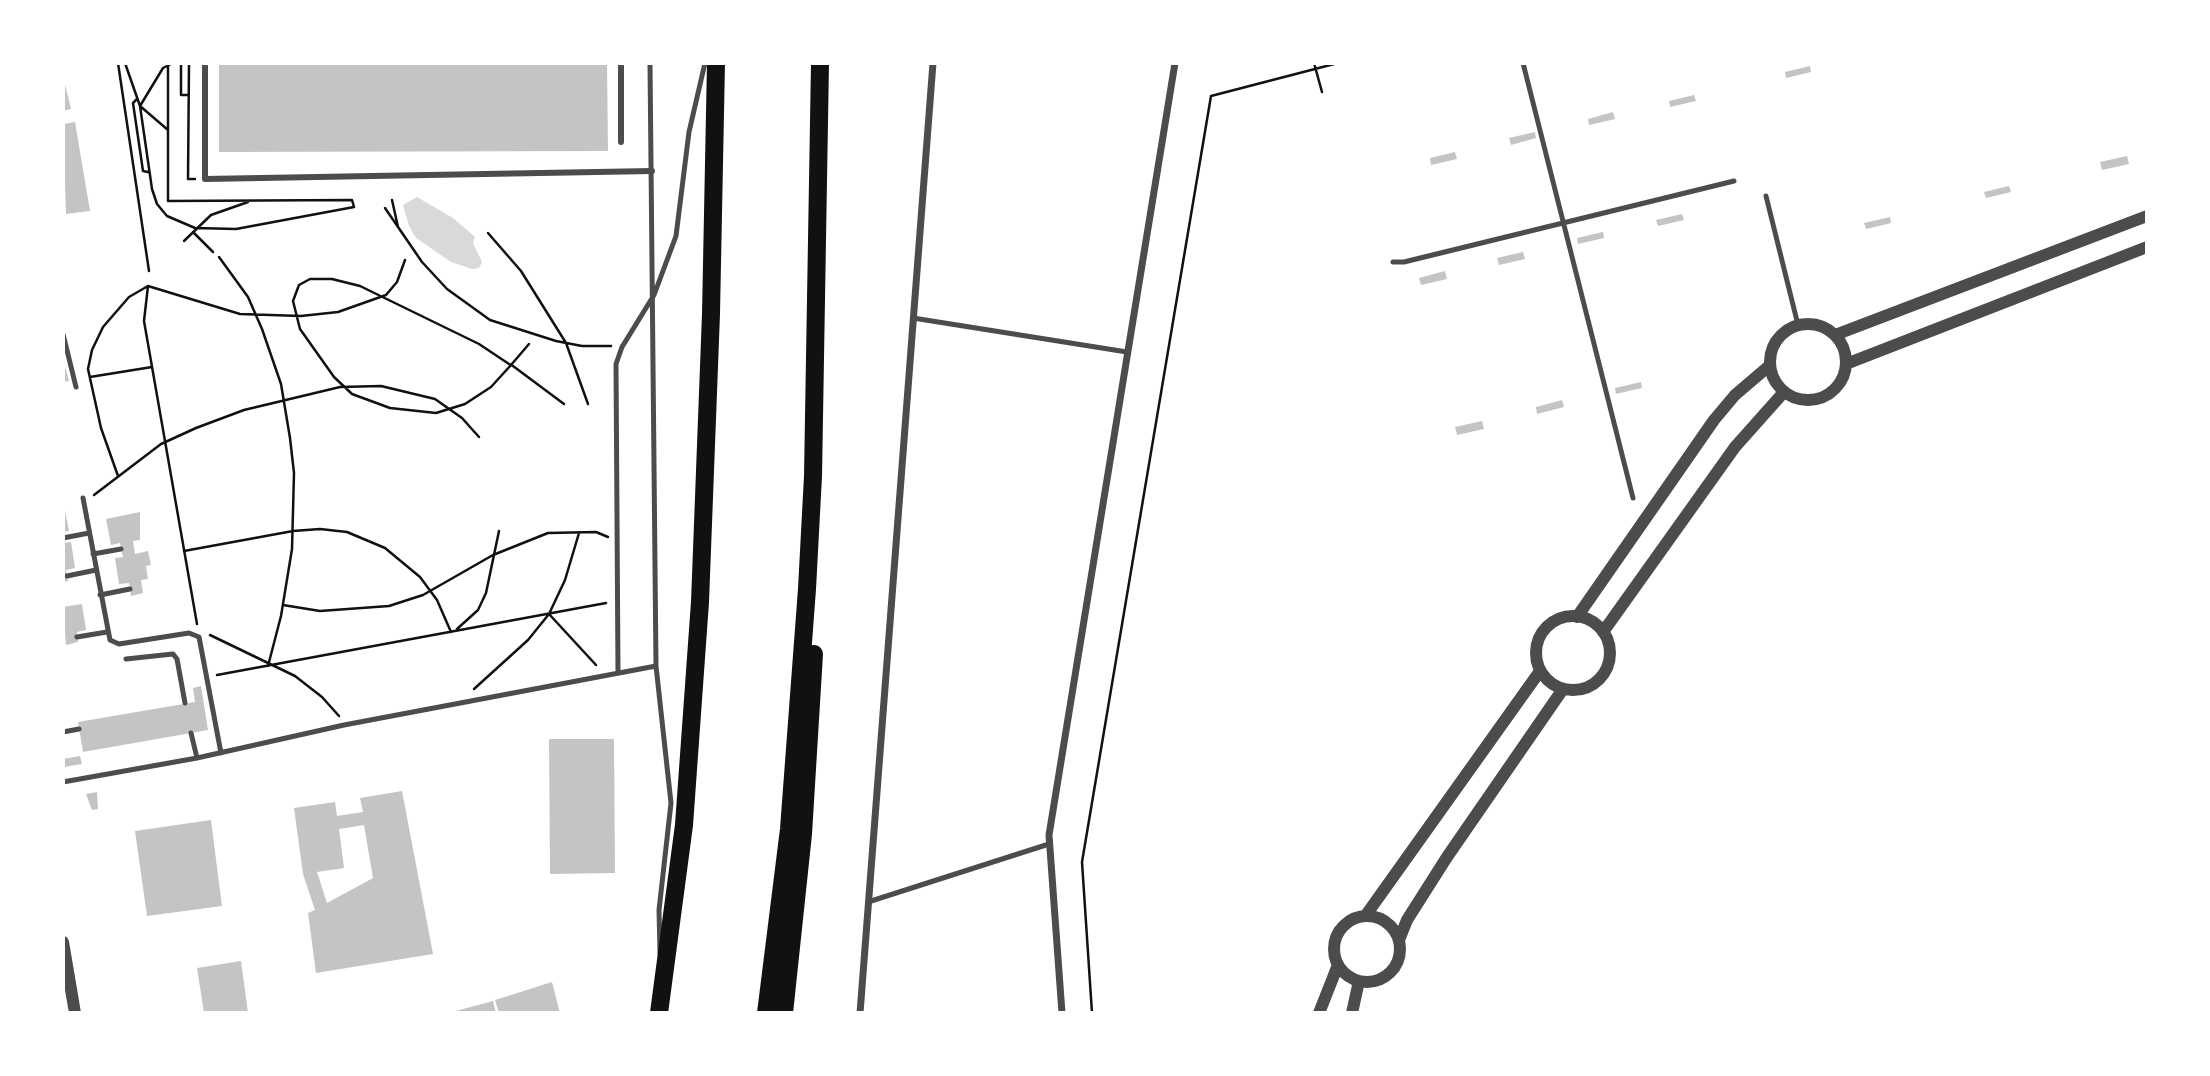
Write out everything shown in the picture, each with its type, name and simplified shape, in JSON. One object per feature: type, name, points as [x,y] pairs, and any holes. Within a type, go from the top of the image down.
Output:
[{"type":"highway","points":[[659,1013],[684,825],[701,582],[711,314],[716,63]]},
{"type":"highway","points":[[766,1013],[789,829],[813,476],[820,63]]},
{"type":"highway","points":[[784,1013],[803,834],[817,598],[817,515],[813,476]]},
{"type":"street","points":[[205,63],[205,179],[652,171]]},
{"type":"street","points":[[621,63],[621,142]]},
{"type":"street","points":[[859,1013],[933,63]]},
{"type":"street","points":[[1062,1013],[1049,844],[1175,63]]},
{"type":"street","points":[[1835,335],[2147,216]]},
{"type":"street","points":[[1846,364],[2147,247]]},
{"type":"street","points":[[1811,324],[1835,335],[1841,343],[1846,364],[1838,386],[1818,399],[1794,398],[1777,385],[1769,366],[1770,355],[1779,336],[1798,325],[1811,324]]},
{"type":"street","points":[[1577,617],[1714,420],[1735,394],[1769,366]]},
{"type":"street","points":[[1603,632],[1734,447],[1784,392]]},
{"type":"street","points":[[1587,618],[1603,632],[1609,659],[1605,672],[1589,687],[1563,689],[1548,681],[1540,671],[1536,658],[1543,631],[1555,620],[1587,618]]},
{"type":"street","points":[[1366,915],[1540,671]]},
{"type":"street","points":[[1399,940],[1408,920],[1447,858],[1563,689]]},
{"type":"street","points":[[1366,915],[1388,923],[1399,940],[1400,952],[1392,970],[1371,982],[1359,981],[1345,975],[1338,965],[1334,942],[1339,929],[1355,917],[1366,915]]},
{"type":"street","points":[[63,942],[75,1013]]},
{"type":"street","points":[[1319,1013],[1338,965]]},
{"type":"street","points":[[1352,1013],[1359,981]]},
{"type":"lane","points":[[650,63],[656,666],[671,785],[659,910],[658,944],[664,981]]},
{"type":"lane","points":[[618,673],[615,539],[616,364],[654,295],[676,236],[689,132],[705,63]]},
{"type":"lane","points":[[1523,63],[1633,498]]},
{"type":"lane","points":[[1393,261],[1404,262],[1734,181]]},
{"type":"lane","points":[[1766,196],[1798,325]]},
{"type":"lane","points":[[913,318],[1128,352]]},
{"type":"lane","points":[[63,334],[76,387]]},
{"type":"lane","points":[[615,345],[628,340]]},
{"type":"lane","points":[[83,501],[107,632],[115,644],[189,633],[200,641],[221,753]]},
{"type":"lane","points":[[63,538],[89,533]]},
{"type":"lane","points":[[93,554],[121,549]]},
{"type":"lane","points":[[67,576],[96,570]]},
{"type":"lane","points":[[100,595],[130,589]]},
{"type":"lane","points":[[77,637],[107,632]]},
{"type":"lane","points":[[126,659],[173,654],[177,659],[185,703]]},
{"type":"lane","points":[[63,782],[197,758],[344,725],[656,666]]},
{"type":"lane","points":[[63,732],[79,729]]},
{"type":"lane","points":[[191,733],[197,758]]},
{"type":"lane","points":[[868,902],[1049,844]]},
{"type":"path","points":[[118,63],[149,271]]},
{"type":"path","points":[[168,130],[140,106],[160,72],[168,63],[173,63]]},
{"type":"path","points":[[181,63],[181,95],[205,94]]},
{"type":"path","points":[[189,63],[188,179],[205,179]]},
{"type":"path","points":[[1314,63],[1322,92]]},
{"type":"path","points":[[1093,1013],[1082,862],[1211,96],[1338,63]]},
{"type":"path","points":[[137,99],[133,103],[143,171],[148,172]]},
{"type":"path","points":[[129,137],[138,135]]},
{"type":"path","points":[[184,241],[211,215],[254,200]]},
{"type":"path","points":[[392,200],[398,229]]},
{"type":"path","points":[[385,208],[422,262],[447,289],[490,320],[566,343],[599,348],[615,345]]},
{"type":"path","points":[[192,231],[213,251]]},
{"type":"path","points":[[488,233],[521,271],[566,343],[587,404]]},
{"type":"path","points":[[219,257],[248,297],[256,315],[284,400],[294,473],[293,531],[283,605],[267,664]]},
{"type":"path","points":[[118,475],[103,435],[88,377],[92,350],[110,317],[129,297],[148,286],[215,309],[256,315],[295,316],[348,310],[384,296],[397,282],[405,260]]},
{"type":"path","points":[[529,344],[511,365],[482,395],[451,410],[428,414],[390,408],[365,400],[343,387],[321,362],[295,316],[292,301],[302,282],[310,279],[345,281],[384,296],[456,331],[511,365],[564,404]]},
{"type":"path","points":[[148,286],[144,321],[200,641]]},
{"type":"path","points":[[88,377],[152,367]]},
{"type":"path","points":[[83,501],[165,442],[223,416],[343,387],[369,385],[395,388],[435,399],[451,410],[479,437]]},
{"type":"path","points":[[184,551],[293,531],[332,529],[359,535],[396,556],[431,590],[453,631]]},
{"type":"path","points":[[453,631],[472,617],[482,602],[499,531]]},
{"type":"path","points":[[283,605],[320,611],[358,610],[405,602],[495,554],[548,533],[596,532],[615,539]]},
{"type":"path","points":[[458,703],[516,652],[549,614],[565,580],[579,533]]},
{"type":"path","points":[[206,677],[617,601]]},
{"type":"path","points":[[549,614],[604,676]]},
{"type":"path","points":[[197,626],[267,664]]},
{"type":"path","points":[[274,664],[316,691],[344,725]]},
{"type":"shaded area","points":[[417,197],[453,218],[475,237],[473,243],[482,262],[479,268],[472,269],[451,262],[416,238],[409,226],[403,205]]},
{"type":"building","points":[[219,63],[607,63],[608,151],[219,152]]},
{"type":"building","points":[[1810,66],[1811,72],[1786,78],[1785,72]]},
{"type":"building","points":[[63,76],[71,109],[63,111]]},
{"type":"building","points":[[1694,95],[1696,101],[1670,107],[1669,101]]},
{"type":"building","points":[[1613,112],[1615,119],[1589,125],[1588,119]]},
{"type":"building","points":[[75,122],[90,211],[66,214],[63,124]]},
{"type":"building","points":[[1535,132],[1536,138],[1511,145],[1509,138]]},
{"type":"building","points":[[1455,152],[1457,159],[1431,165],[1430,158]]},
{"type":"building","points":[[2127,156],[2129,164],[2102,170],[2100,162]]},
{"type":"building","points":[[2009,186],[2011,192],[1986,198],[1984,192]]},
{"type":"building","points":[[1682,214],[1684,220],[1658,226],[1656,220]]},
{"type":"building","points":[[1890,217],[1891,223],[1866,229],[1864,223]]},
{"type":"building","points":[[1603,232],[1604,238],[1578,244],[1577,238]]},
{"type":"building","points":[[1523,252],[1525,259],[1499,265],[1497,258]]},
{"type":"building","points":[[1445,271],[1447,279],[1421,285],[1419,278]]},
{"type":"building","points":[[63,359],[69,381],[63,382]]},
{"type":"building","points":[[1641,382],[1642,388],[1616,394],[1615,388]]},
{"type":"building","points":[[1562,400],[1564,407],[1537,414],[1536,407]]},
{"type":"building","points":[[1482,421],[1484,429],[1457,435],[1455,427]]},
{"type":"building","points":[[63,501],[69,531],[63,532]]},
{"type":"building","points":[[140,512],[140,540],[133,541],[135,554],[148,551],[151,565],[146,566],[148,579],[141,580],[143,593],[131,596],[129,583],[119,584],[115,558],[123,557],[120,543],[111,545],[106,519]]},
{"type":"building","points":[[71,542],[75,568],[66,570],[68,581],[63,582],[63,543]]},
{"type":"building","points":[[82,604],[86,630],[77,632],[78,642],[66,645],[63,607]]},
{"type":"building","points":[[201,686],[208,730],[83,752],[78,722],[195,702],[193,688]]},
{"type":"building","points":[[549,739],[614,739],[615,873],[550,874]]},
{"type":"building","points":[[80,756],[82,764],[64,767],[63,759]]},
{"type":"building","points":[[402,791],[433,954],[316,973],[308,913],[315,910],[303,874],[294,808],[335,802],[337,816],[363,812],[360,798]],"holes":[[[364,825],[373,878],[327,903],[317,872],[344,868],[339,829]]]},
{"type":"building","points":[[97,792],[98,809],[92,810],[86,794]]},
{"type":"building","points":[[211,820],[222,906],[147,916],[135,831]]},
{"type":"building","points":[[241,961],[248,1013],[204,1013],[197,968]]},
{"type":"building","points":[[552,982],[560,1013],[499,1013],[495,1000]]},
{"type":"building","points":[[493,1001],[496,1013],[452,1013],[452,1012]]}]
